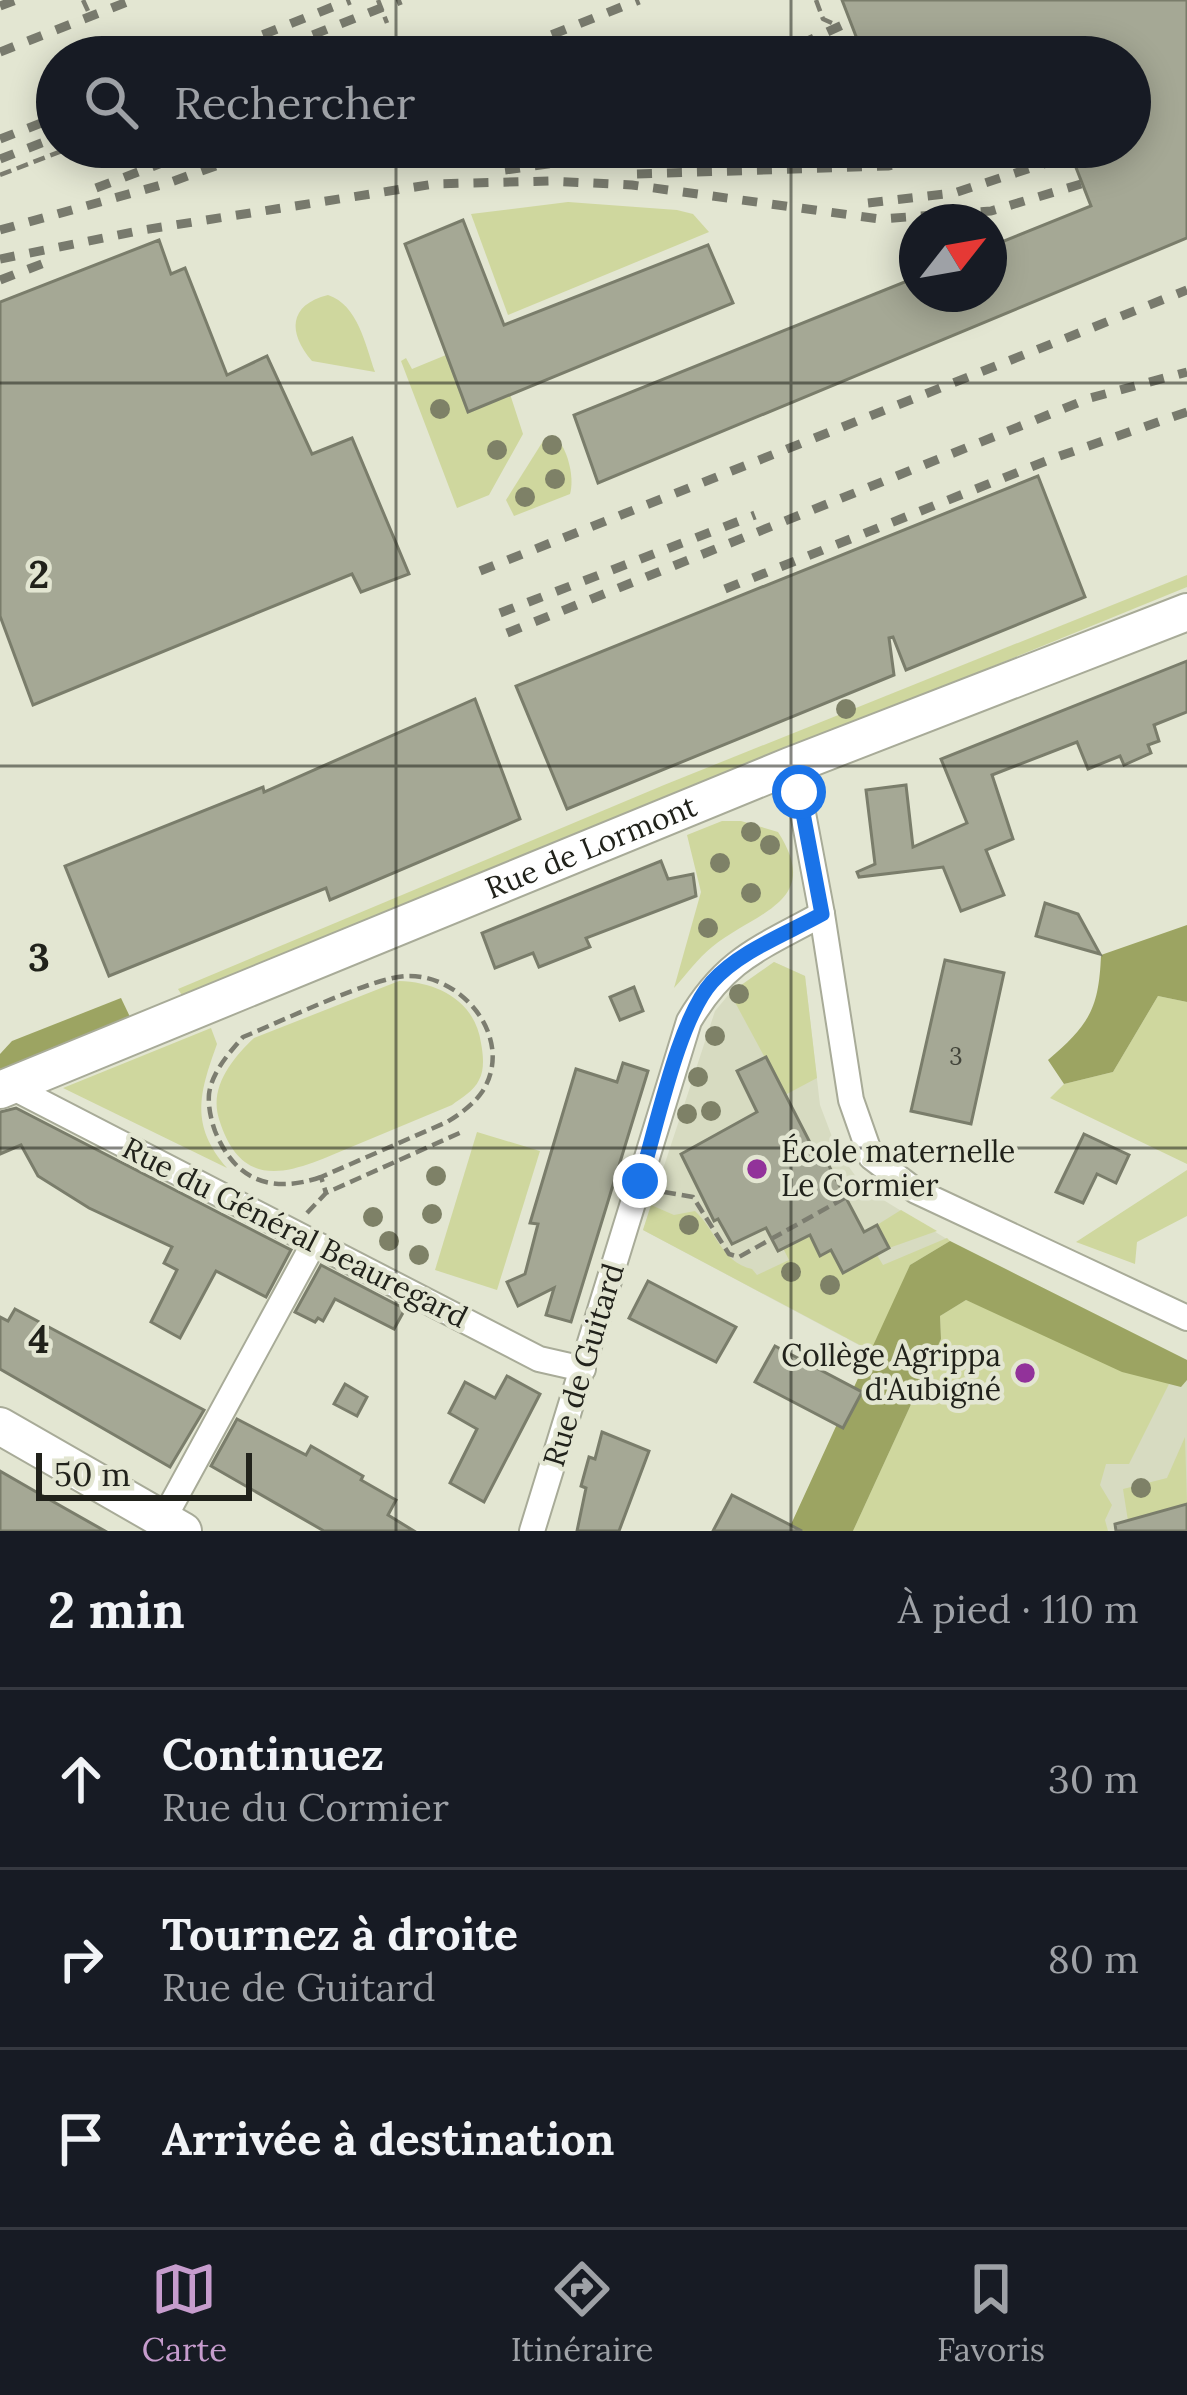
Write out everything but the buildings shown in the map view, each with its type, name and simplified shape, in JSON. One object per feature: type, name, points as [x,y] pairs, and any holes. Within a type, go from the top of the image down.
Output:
[{"type":"main road","name":"Rue de Lormont","points":[[5,1088],[790,766],[1187,612]]},
{"type":"main road","points":[[0,1426],[173,1525]]},
{"type":"street","points":[[790,766],[822,914],[850,1100],[871,1157],[916,1191],[1187,1318]]},
{"type":"street","name":"Rue de Guitard","points":[[532,1531],[689,1021],[711,983],[741,959],[822,914]]},
{"type":"street","name":"Rue du Général Beauregard","points":[[5,1088],[539,1359],[583,1369]]},
{"type":"street","points":[[173,1525],[305,1238]]},
{"type":"path","points":[[378,0],[387,22]]},
{"type":"path","points":[[816,0],[823,19],[832,22]]},
{"type":"path","points":[[85,1],[88,11]]},
{"type":"path","points":[[0,175],[36,161]]},
{"type":"path","points":[[394,976],[432,978],[454,988],[478,1014],[490,1042],[491,1067],[483,1090],[447,1122],[321,1177],[297,1185],[271,1182],[247,1175],[230,1163],[211,1120],[209,1095],[232,1049],[243,1037],[394,976]]},
{"type":"path","points":[[305,1238],[310,1205],[326,1192],[464,1131]]},
{"type":"path","points":[[656,1190],[693,1197],[729,1254],[739,1257],[864,1188],[880,1164]]},
{"type":"path","points":[[321,1177],[326,1192]]},
{"type":"shaded area","points":[[774,962],[805,976],[820,1105],[837,1150],[864,1188],[950,1241],[1187,1360],[1187,1531],[788,1531],[872,1352],[643,1230],[715,1011],[730,993]]},
{"type":"green space","points":[[568,202],[677,210],[693,214],[709,232],[508,315],[471,214]]},
{"type":"green space","points":[[328,295],[353,316],[375,372],[312,361],[304,351],[296,330],[299,313]]},
{"type":"green space","points":[[446,355],[469,412],[510,394],[523,434],[489,495],[457,508],[401,361],[406,358],[412,369]]},
{"type":"green space","points":[[553,435],[569,462],[570,494],[514,516],[506,500],[545,438]]},
{"type":"green space","points":[[1187,575],[1187,587],[183,997],[178,989],[664,785]]},
{"type":"green space","points":[[722,821],[741,821],[778,832],[790,856],[789,890],[765,913],[707,951],[674,988],[701,892],[687,835]]},
{"type":"green space","points":[[1187,925],[1187,1002],[1158,996],[1113,1072],[1064,1084],[1048,1060],[1089,1015],[1098,989],[1101,955]]},
{"type":"green space","points":[[774,962],[805,976],[817,1078],[785,1095],[730,993]]},
{"type":"green space","points":[[399,981],[441,990],[471,1016],[483,1057],[474,1088],[452,1105],[295,1168],[259,1169],[243,1160],[230,1144],[217,1107],[224,1074],[238,1055],[254,1038]]},
{"type":"green space","points":[[1158,996],[1187,1002],[1187,1164],[1050,1098],[1064,1084],[1113,1072]]},
{"type":"green space","points":[[121,998],[131,1019],[0,1069],[0,1054],[12,1041]]},
{"type":"green space","points":[[211,1028],[217,1044],[201,1109],[207,1138],[227,1168],[63,1088]]},
{"type":"green space","points":[[477,1132],[540,1151],[497,1290],[435,1270]]},
{"type":"green space","points":[[1187,1170],[1187,1216],[1137,1242],[1135,1264],[1076,1242]]},
{"type":"green space","points":[[651,1205],[674,1215],[695,1211],[726,1253],[757,1275],[789,1260],[783,1248],[810,1235],[820,1255],[831,1250],[843,1272],[877,1255],[883,1265],[947,1238],[950,1241],[910,1265],[873,1352],[643,1230]]},
{"type":"green space","points":[[901,1210],[937,1231],[889,1248],[877,1225]]},
{"type":"green space","points":[[950,1241],[1187,1360],[1187,1380],[1181,1387],[1122,1372],[966,1300],[940,1316],[941,1339],[853,1531],[788,1531],[910,1265]]},
{"type":"green space","points":[[966,1300],[1169,1384],[1129,1464],[1106,1464],[1100,1485],[1112,1505],[1105,1520],[1108,1531],[853,1531],[941,1339],[940,1316]]},
{"type":"green space","points":[[1185,1437],[1187,1504],[1128,1521],[1123,1489],[1167,1478]]},
{"type":"railway","points":[[0,6],[16,0]]},
{"type":"railway","points":[[41,36],[132,0]]},
{"type":"railway","points":[[260,36],[350,0]]},
{"type":"railway","points":[[310,36],[401,0]]},
{"type":"railway","points":[[549,36],[639,0]]},
{"type":"railway","points":[[818,36],[851,21]]},
{"type":"railway","points":[[0,52],[36,38]]},
{"type":"railway","points":[[0,139],[36,125]]},
{"type":"railway","points":[[0,159],[36,145]]},
{"type":"railway","points":[[96,188],[149,168]]},
{"type":"railway","points":[[0,230],[210,168]]},
{"type":"railway","points":[[505,170],[520,168]]},
{"type":"railway","points":[[637,174],[825,168]]},
{"type":"railway","points":[[868,203],[954,193],[1031,168]]},
{"type":"railway","points":[[0,259],[143,230],[434,184],[632,185],[880,219],[991,211],[1081,184]]},
{"type":"railway","points":[[0,280],[52,260]]},
{"type":"railway","points":[[480,571],[1187,290]]},
{"type":"railway","points":[[507,633],[1090,398],[1187,372]]},
{"type":"railway","points":[[725,589],[1051,459],[1187,412]]},
{"type":"railway","points":[[500,613],[755,515]]},
{"type":"place","name":"École maternelle Le Cormier","points":[[757,1169]]},
{"type":"place","name":"Collège Agrippa d'Aubigné","points":[[1025,1373]]},
{"type":"route","points":[[640,1181],[689,1021],[711,983],[741,959],[822,914],[799,792]]}]
